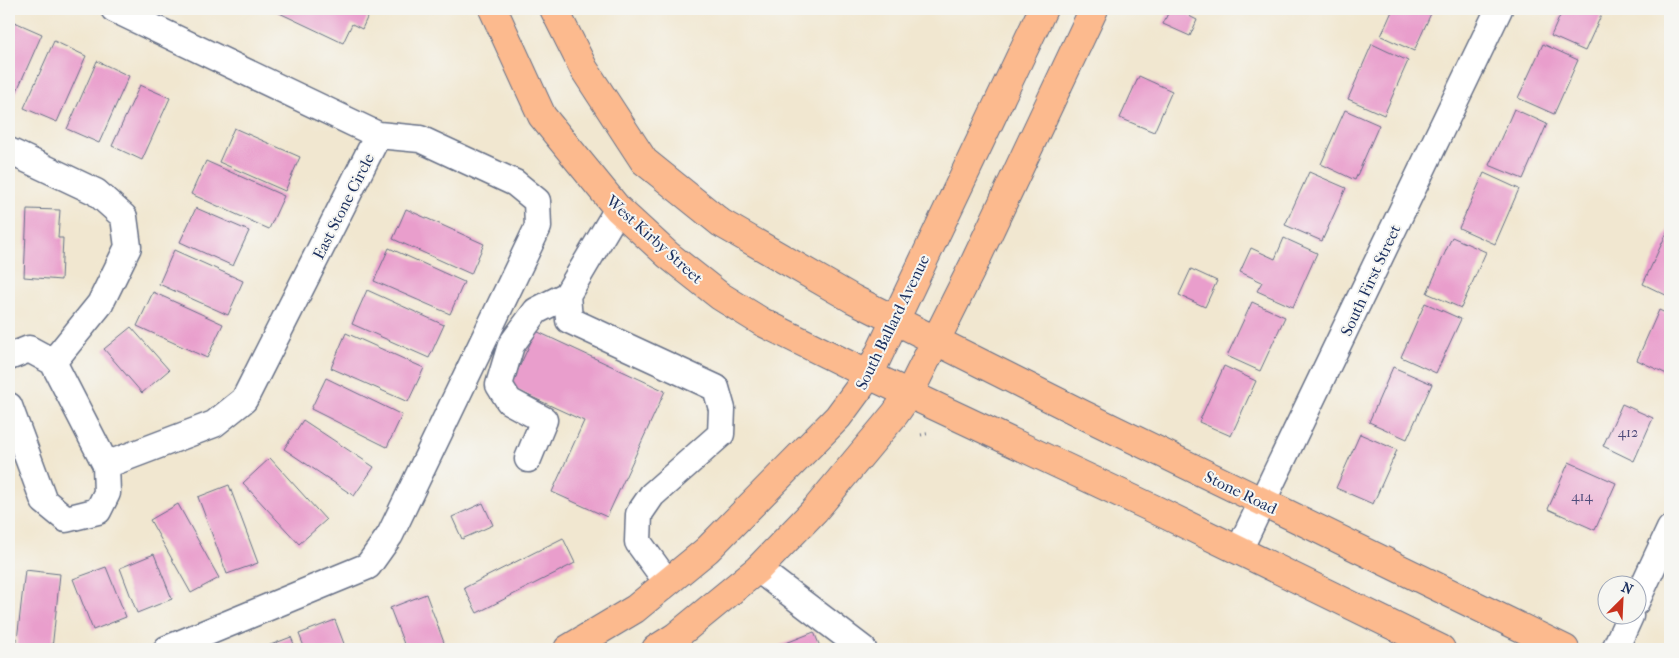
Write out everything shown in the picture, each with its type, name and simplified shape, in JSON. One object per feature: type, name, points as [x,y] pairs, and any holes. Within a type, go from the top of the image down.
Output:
[{"type":"main road","name":"West Kirby Street","points":[[493,9],[542,116],[618,209],[668,255],[720,296],[762,322],[869,375]]},
{"type":"main road","points":[[554,9],[584,69],[644,161],[721,223],[853,299],[917,330]]},
{"type":"main road","name":"South Ballard Avenue","points":[[656,649],[674,637],[758,569],[815,510],[910,394],[917,330],[1042,9]]},
{"type":"main road","name":"South Ballard Avenue","points":[[568,649],[635,608],[707,550],[824,431],[856,396],[869,375],[917,330],[1094,9]]},
{"type":"main road","name":"Stone Road","points":[[917,330],[1262,502],[1565,649]]},
{"type":"main road","points":[[869,375],[1239,550],[1441,649]]},
{"type":"street","name":"East Stone Circle","points":[[106,465],[214,424],[244,400],[378,135],[114,9]]},
{"type":"street","name":"South First Street","points":[[1239,550],[1499,9]]},
{"type":"street","points":[[167,649],[368,566],[390,536],[538,227],[537,201],[515,183],[420,139],[378,135]]},
{"type":"street","points":[[9,151],[96,192],[124,217],[128,246],[104,296],[100,304],[53,362]]},
{"type":"street","points":[[528,459],[544,420],[509,401],[499,384],[511,345],[536,311],[566,296],[618,209]]},
{"type":"street","points":[[566,296],[569,320],[716,388],[722,409],[721,434],[652,495],[639,514],[638,542],[667,582]]},
{"type":"street","points":[[9,357],[28,349],[53,362],[106,465],[107,493],[98,511],[66,519],[44,502],[9,406]]},
{"type":"street","points":[[1646,582],[1668,539]]},
{"type":"street","points":[[758,569],[863,649]]},
{"type":"street","points":[[1615,649],[1625,626]]},
{"type":"building","points":[[271,9],[371,9],[362,29],[352,24],[343,43]]},
{"type":"building","points":[[1170,9],[1192,9],[1189,16],[1197,20],[1190,36],[1163,24]]},
{"type":"building","points":[[1393,9],[1433,9],[1414,51],[1381,36]]},
{"type":"building","points":[[1563,9],[1604,9],[1585,51],[1551,36]]},
{"type":"building","points":[[10,20],[42,34],[12,102],[9,100]]},
{"type":"building","points":[[54,41],[86,56],[57,122],[24,108]]},
{"type":"building","points":[[1372,44],[1408,61],[1384,115],[1348,99]]},
{"type":"building","points":[[1543,44],[1578,60],[1554,114],[1518,98]]},
{"type":"building","points":[[97,61],[129,76],[99,143],[67,129]]},
{"type":"building","points":[[1139,76],[1172,91],[1154,132],[1120,118]]},
{"type":"building","points":[[140,85],[170,98],[142,160],[112,146]]},
{"type":"building","points":[[1514,109],[1547,124],[1523,179],[1489,165]]},
{"type":"building","points":[[1345,110],[1379,125],[1355,180],[1321,164]]},
{"type":"building","points":[[234,128],[300,157],[285,191],[219,162]]},
{"type":"building","points":[[206,161],[284,196],[269,229],[191,194]]},
{"type":"building","points":[[1309,172],[1346,188],[1322,241],[1285,225]]},
{"type":"building","points":[[1484,173],[1519,189],[1495,244],[1459,228]]},
{"type":"building","points":[[196,208],[249,231],[233,266],[180,242]]},
{"type":"building","points":[[27,209],[60,210],[58,238],[63,238],[61,280],[24,277]]},
{"type":"building","points":[[406,209],[484,244],[471,274],[393,239]]},
{"type":"building","points":[[1670,226],[1670,297],[1643,284]]},
{"type":"building","points":[[1452,237],[1486,252],[1461,308],[1427,293]]},
{"type":"building","points":[[1284,238],[1317,253],[1293,307],[1257,291],[1262,282],[1240,272],[1251,248],[1275,259]]},
{"type":"building","points":[[389,248],[464,282],[450,314],[374,281]]},
{"type":"building","points":[[174,250],[243,281],[228,315],[159,284]]},
{"type":"building","points":[[1191,269],[1217,281],[1205,307],[1179,295]]},
{"type":"building","points":[[367,290],[444,325],[429,358],[352,324]]},
{"type":"building","points":[[153,292],[223,324],[207,358],[137,326]]},
{"type":"building","points":[[1252,302],[1285,317],[1260,371],[1227,356]]},
{"type":"building","points":[[1425,303],[1461,319],[1436,373],[1401,357]]},
{"type":"building","points":[[1659,310],[1670,315],[1669,375],[1637,360]]},
{"type":"building","points":[[131,327],[169,370],[142,393],[104,349]]},
{"type":"building","points":[[536,331],[665,391],[607,517],[552,492],[584,421],[510,387]]},
{"type":"building","points":[[346,333],[424,368],[408,402],[331,368]]},
{"type":"building","points":[[1224,366],[1256,381],[1231,436],[1199,422]]},
{"type":"building","points":[[1393,367],[1432,384],[1407,439],[1369,422]]},
{"type":"building","points":[[326,378],[402,415],[387,447],[311,409]]},
{"type":"building","points":[[1622,404],[1653,418],[1634,461],[1603,446]]},
{"type":"building","points":[[303,420],[374,467],[354,496],[284,449]]},
{"type":"building","points":[[1360,434],[1397,450],[1373,504],[1336,488]]},
{"type":"building","points":[[270,458],[326,520],[299,544],[243,483]]},
{"type":"building","points":[[1569,462],[1616,483],[1595,530],[1548,509]]},
{"type":"building","points":[[229,485],[258,563],[227,574],[198,497]]},
{"type":"building","points":[[483,503],[493,525],[462,539],[452,517]]},
{"type":"building","points":[[178,504],[219,578],[191,593],[150,520]]},
{"type":"building","points":[[563,538],[575,563],[477,613],[464,588]]},
{"type":"building","points":[[154,554],[172,599],[137,613],[120,568]]},
{"type":"building","points":[[106,567],[126,617],[93,630],[73,579]]},
{"type":"building","points":[[25,570],[60,574],[52,649],[16,649]]},
{"type":"building","points":[[426,594],[446,648],[406,649],[390,608]]},
{"type":"building","points":[[335,620],[346,649],[305,649],[299,634]]},
{"type":"building","points":[[814,632],[821,649],[771,649]]},
{"type":"building","points":[[291,637],[296,649],[260,649]]}]
